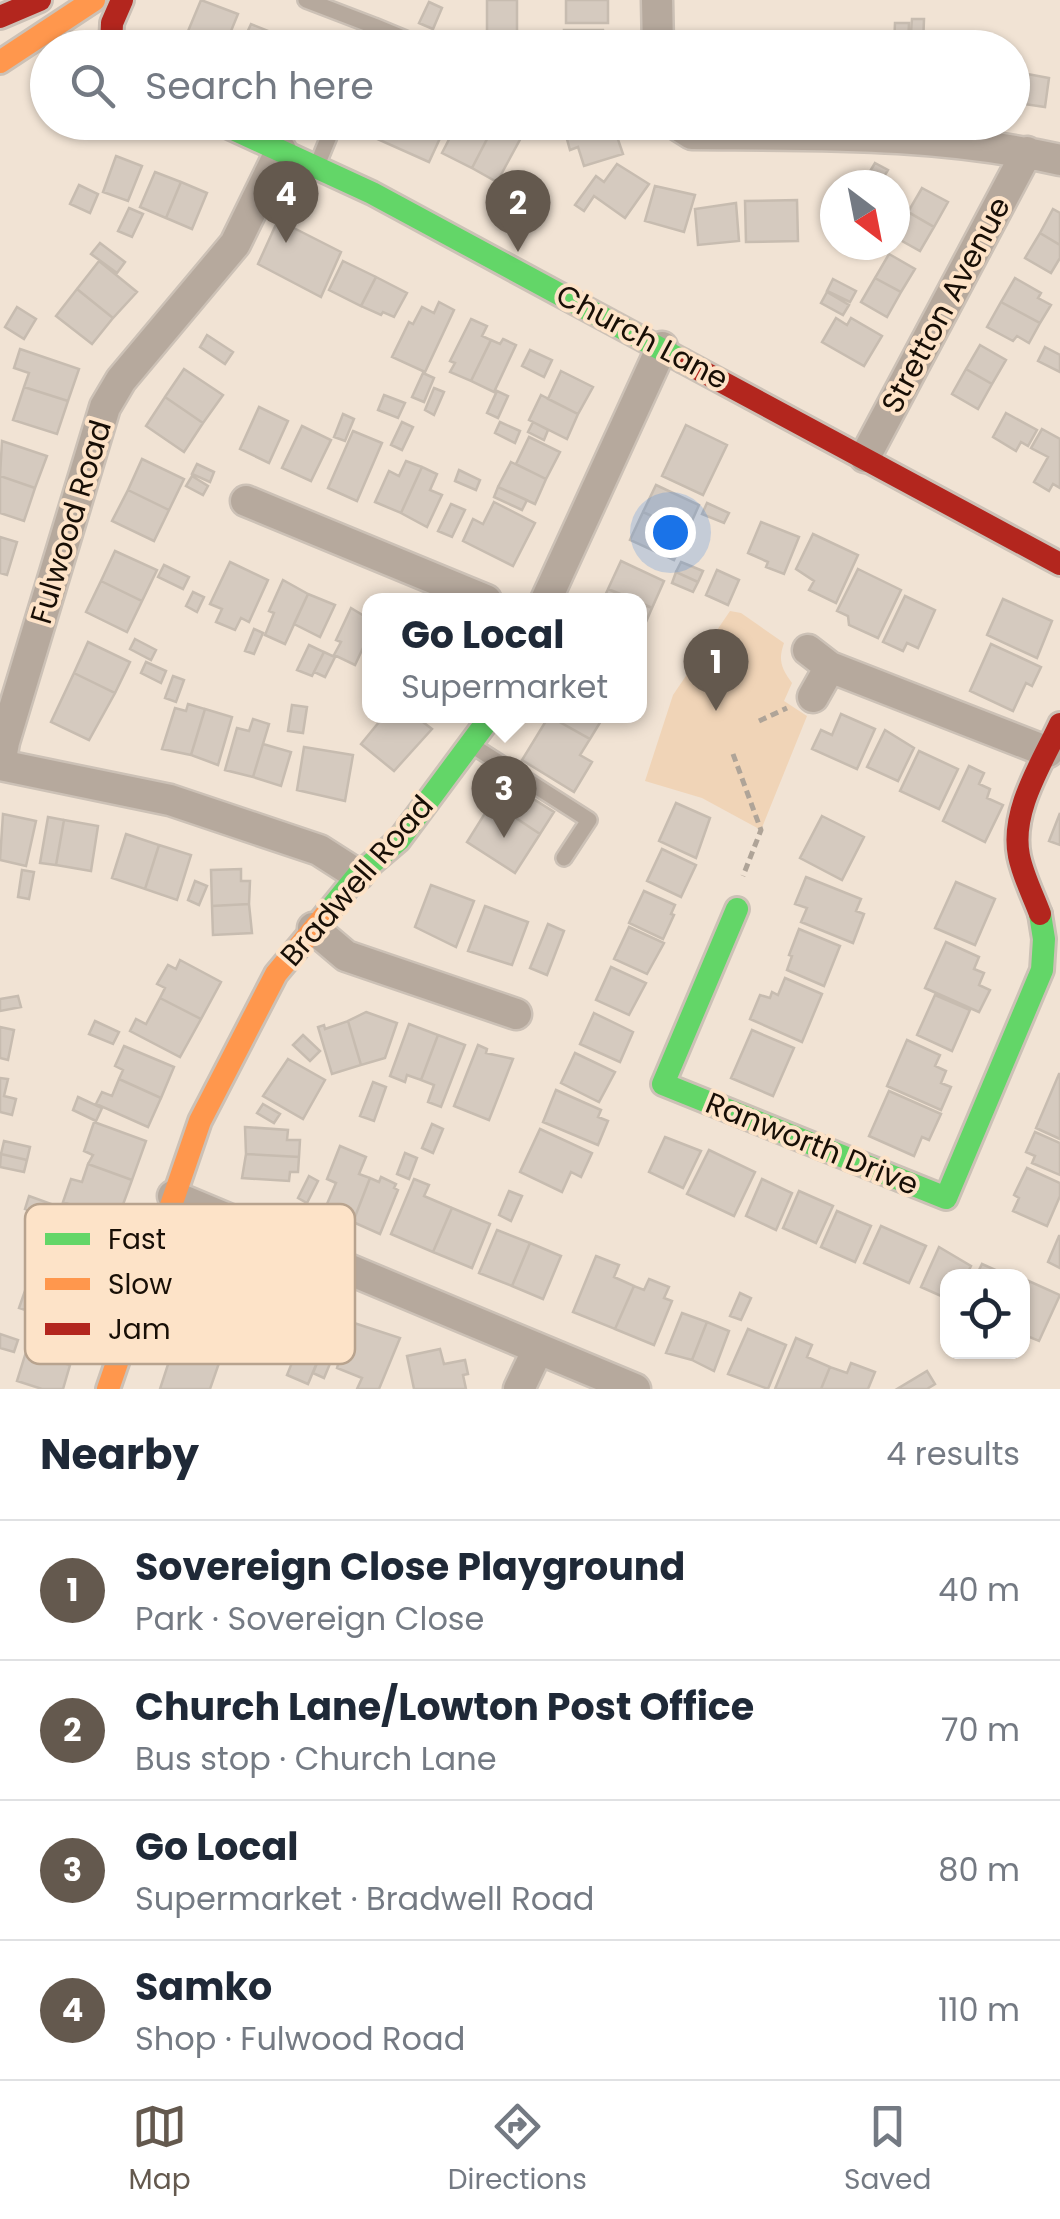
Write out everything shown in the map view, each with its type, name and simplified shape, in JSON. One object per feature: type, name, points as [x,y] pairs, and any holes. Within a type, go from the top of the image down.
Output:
[{"type":"main road","points":[[0,17],[40,0]]},
{"type":"main road","points":[[43,30],[94,0]]},
{"type":"main road","points":[[110,30],[122,0]]},
{"type":"main road","points":[[5,52],[30,37]]},
{"type":"main road","points":[[5,52],[30,55]]},
{"type":"main road","name":"Church Lane","points":[[258,140],[316,166],[662,348],[1060,564]]},
{"type":"main road","name":"Bradwell Road","points":[[171,1204],[200,1121],[276,974],[358,876],[399,840],[486,723]]},
{"type":"main road","name":"Ranworth Drive","points":[[737,909],[664,1084],[946,1198],[1042,970],[1045,941],[1040,914],[1022,870],[1017,844],[1020,820],[1054,738]]},
{"type":"main road","name":"Bradwell Road","points":[[108,1389],[117,1364]]},
{"type":"street","points":[[657,0],[658,30]]},
{"type":"street","points":[[915,140],[1027,152],[1060,160]]},
{"type":"street","name":"Fulwood Road","points":[[0,765],[106,407],[121,380],[236,244],[281,150]]},
{"type":"street","name":"Stretton Avenue","points":[[866,457],[1027,152]]},
{"type":"street","points":[[549,593],[662,348]]},
{"type":"street","points":[[246,501],[469,593]]},
{"type":"street","points":[[813,697],[819,659],[1054,738]]},
{"type":"street","points":[[0,765],[170,800],[320,850],[358,876]]},
{"type":"street","points":[[313,928],[346,956],[516,1014]]},
{"type":"street","points":[[174,1196],[193,1204]]},
{"type":"street","points":[[355,1272],[635,1389]]},
{"type":"street","points":[[519,1389],[538,1349]]},
{"type":"lane","points":[[306,0],[384,30]]},
{"type":"lane","points":[[373,30],[374,26]]},
{"type":"lane","points":[[316,166],[327,140]]},
{"type":"lane","points":[[470,744],[588,820],[564,858]]},
{"type":"path","points":[[732,754],[761,830],[740,882],[737,909]]},
{"type":"shaded area","points":[[730,611],[741,613],[784,643],[782,664],[792,683],[784,701],[807,716],[761,830],[702,798],[645,781],[673,695]]},
{"type":"building","points":[[201,0],[238,14],[231,30],[188,30]]},
{"type":"building","points":[[487,0],[517,0],[517,30],[487,30]]},
{"type":"building","points":[[566,0],[608,0],[608,23],[566,23]]},
{"type":"building","points":[[429,2],[442,8],[433,29],[419,23]]},
{"type":"building","points":[[912,19],[924,19],[924,30],[911,30]]},
{"type":"building","points":[[895,23],[909,23],[909,30],[895,30]]},
{"type":"building","points":[[1030,74],[1049,78],[1045,107],[1030,105]]},
{"type":"building","points":[[380,140],[439,140],[429,162]]},
{"type":"building","points":[[449,140],[486,140],[472,168],[442,153]]},
{"type":"building","points":[[487,140],[520,140],[497,182],[472,168]]},
{"type":"building","points":[[567,140],[618,140],[623,154],[584,166],[578,147],[570,150]]},
{"type":"building","points":[[116,156],[142,166],[128,201],[103,192]]},
{"type":"building","points":[[617,164],[649,184],[625,218],[594,196],[584,211],[575,205],[596,176],[604,182]]},
{"type":"building","points":[[155,172],[181,182],[166,218],[140,207]]},
{"type":"building","points":[[181,182],[207,193],[192,229],[166,218]]},
{"type":"building","points":[[79,185],[98,194],[90,213],[70,204]]},
{"type":"building","points":[[655,186],[695,195],[684,232],[645,221]]},
{"type":"building","points":[[922,188],[948,202],[934,227],[910,213]]},
{"type":"building","points":[[797,200],[798,241],[746,242],[745,201]]},
{"type":"building","points":[[736,203],[739,241],[698,245],[695,209]]},
{"type":"building","points":[[129,208],[143,214],[132,237],[118,231]]},
{"type":"building","points":[[1053,209],[1060,213],[1060,245],[1040,233]]},
{"type":"building","points":[[910,213],[934,227],[920,251],[910,245]]},
{"type":"building","points":[[278,220],[341,252],[321,297],[258,264]]},
{"type":"building","points":[[1040,233],[1060,245],[1060,258],[1051,273],[1025,258]]},
{"type":"building","points":[[100,243],[125,262],[117,273],[91,254]]},
{"type":"building","points":[[886,260],[899,260],[915,269],[901,292],[875,278]]},
{"type":"building","points":[[99,261],[137,292],[113,318],[77,289]]},
{"type":"building","points":[[343,261],[376,277],[361,306],[329,290]]},
{"type":"building","points":[[376,277],[407,293],[394,317],[361,306]]},
{"type":"building","points":[[875,278],[901,292],[887,317],[861,302]]},
{"type":"building","points":[[1015,278],[1041,293],[1038,298],[1051,305],[1040,323],[1001,302]]},
{"type":"building","points":[[833,279],[856,291],[850,302],[827,291]]},
{"type":"building","points":[[77,289],[113,318],[92,344],[56,316]]},
{"type":"building","points":[[827,292],[849,305],[843,315],[821,303]]},
{"type":"building","points":[[439,302],[454,310],[425,372],[392,357],[409,322],[413,324],[422,307],[434,313]]},
{"type":"building","points":[[1001,302],[1040,323],[1029,343],[1017,336],[1013,341],[987,327]]},
{"type":"building","points":[[17,307],[36,319],[24,339],[5,327]]},
{"type":"building","points":[[836,318],[847,325],[851,318],[882,336],[864,366],[822,342]]},
{"type":"building","points":[[471,319],[487,326],[482,336],[491,340],[471,381],[450,372],[455,363],[450,361]]},
{"type":"building","points":[[207,335],[233,352],[225,364],[200,347]]},
{"type":"building","points":[[503,339],[516,345],[494,392],[471,381],[491,340],[500,344]]},
{"type":"building","points":[[980,345],[1006,360],[992,384],[966,369]]},
{"type":"building","points":[[1045,347],[1060,355],[1060,372],[1038,361]]},
{"type":"building","points":[[20,349],[79,369],[68,401],[24,387],[29,373],[14,368]]},
{"type":"building","points":[[530,350],[552,360],[544,377],[522,366]]},
{"type":"building","points":[[184,369],[223,395],[203,423],[165,397]]},
{"type":"building","points":[[966,369],[992,384],[978,409],[952,394]]},
{"type":"building","points":[[561,371],[593,387],[578,414],[548,399]]},
{"type":"building","points":[[423,373],[434,378],[424,402],[412,397]]},
{"type":"building","points":[[24,387],[68,401],[57,434],[13,420]]},
{"type":"building","points":[[434,388],[444,392],[434,415],[425,410]]},
{"type":"building","points":[[497,391],[508,396],[498,418],[487,413]]},
{"type":"building","points":[[384,395],[405,403],[398,418],[378,410]]},
{"type":"building","points":[[541,395],[578,414],[567,439],[529,420]]},
{"type":"building","points":[[165,397],[203,423],[184,452],[146,426]]},
{"type":"building","points":[[259,407],[288,421],[269,463],[240,449]]},
{"type":"building","points":[[1006,413],[1037,430],[1028,446],[1021,442],[1016,451],[993,437]]},
{"type":"building","points":[[343,414],[354,419],[345,441],[334,437]]},
{"type":"building","points":[[402,422],[413,427],[402,450],[391,445]]},
{"type":"building","points":[[500,422],[520,431],[515,443],[495,433]]},
{"type":"building","points":[[533,422],[548,430],[544,440],[528,432]]},
{"type":"building","points":[[686,425],[727,445],[703,495],[662,476]]},
{"type":"building","points":[[302,426],[331,440],[311,481],[282,468]]},
{"type":"building","points":[[1042,429],[1060,439],[1060,488],[1053,484],[1049,491],[1034,482],[1048,457],[1031,448]]},
{"type":"building","points":[[353,431],[382,443],[357,501],[328,488]]},
{"type":"building","points":[[529,437],[560,452],[546,479],[516,464]]},
{"type":"building","points":[[2,441],[47,456],[35,488],[0,476]]},
{"type":"building","points":[[142,459],[184,479],[169,510],[128,490]]},
{"type":"building","points":[[406,461],[422,467],[401,513],[375,502],[389,471],[399,476]]},
{"type":"building","points":[[511,462],[546,479],[535,504],[498,487]]},
{"type":"building","points":[[197,464],[214,472],[210,482],[192,474]]},
{"type":"building","points":[[422,467],[437,474],[430,490],[442,495],[427,527],[401,513]]},
{"type":"building","points":[[459,470],[480,480],[476,490],[455,481]]},
{"type":"building","points":[[0,476],[35,488],[24,521],[0,513]]},
{"type":"building","points":[[192,476],[208,486],[203,495],[186,486]]},
{"type":"building","points":[[656,485],[699,505],[687,532],[643,512]]},
{"type":"building","points":[[498,487],[527,500],[522,510],[494,497]]},
{"type":"building","points":[[128,490],[169,510],[154,541],[112,521]]},
{"type":"building","points":[[494,502],[535,523],[513,566],[463,541],[473,519],[483,524]]},
{"type":"building","points":[[707,503],[729,513],[724,523],[702,514]]},
{"type":"building","points":[[451,504],[465,510],[452,537],[438,531]]},
{"type":"building","points":[[643,512],[687,532],[674,560],[630,540]]},
{"type":"building","points":[[761,522],[799,537],[784,574],[766,567],[768,562],[748,553]]},
{"type":"building","points":[[813,534],[858,555],[836,603],[809,590],[814,581],[796,569]]},
{"type":"building","points":[[0,537],[17,542],[7,575],[0,573]]},
{"type":"building","points":[[115,551],[157,570],[142,601],[101,581]]},
{"type":"building","points":[[621,561],[664,581],[652,608],[647,606],[647,593],[617,593],[608,589]]},
{"type":"building","points":[[230,562],[268,580],[249,622],[241,618],[235,630],[216,622],[222,609],[210,604]]},
{"type":"building","points":[[681,562],[703,571],[698,582],[676,572]]},
{"type":"building","points":[[164,565],[189,577],[183,589],[158,577]]},
{"type":"building","points":[[858,569],[901,590],[878,638],[849,625],[848,616],[837,611]]},
{"type":"building","points":[[717,570],[739,580],[728,605],[706,595]]},
{"type":"building","points":[[676,572],[698,582],[693,592],[672,583]]},
{"type":"building","points":[[283,580],[308,594],[285,644],[265,635],[274,613],[269,611]]},
{"type":"building","points":[[101,581],[142,601],[127,632],[86,612]]},
{"type":"building","points":[[193,592],[204,597],[197,612],[186,606]]},
{"type":"building","points":[[308,594],[335,605],[320,637],[294,624]]},
{"type":"building","points":[[905,596],[935,610],[918,648],[907,643],[903,651],[883,642]]},
{"type":"building","points":[[1003,599],[1052,621],[1037,658],[987,635]]},
{"type":"building","points":[[351,608],[362,615],[362,650],[355,665],[334,655],[341,642],[336,640]]},
{"type":"building","points":[[254,629],[263,633],[254,654],[245,651]]},
{"type":"building","points":[[135,639],[156,650],[151,660],[130,649]]},
{"type":"building","points":[[88,642],[130,662],[115,693],[74,673]]},
{"type":"building","points":[[991,644],[1041,667],[1032,686],[1026,683],[1013,711],[970,691]]},
{"type":"building","points":[[309,645],[324,652],[312,676],[297,670]]},
{"type":"building","points":[[324,652],[335,657],[325,677],[314,672]]},
{"type":"building","points":[[146,662],[166,671],[161,683],[141,673]]},
{"type":"building","points":[[74,673],[115,693],[89,740],[51,722]]},
{"type":"building","points":[[173,676],[184,680],[176,702],[165,698]]},
{"type":"building","points":[[188,704],[205,709],[191,755],[162,749],[175,708],[186,711]]},
{"type":"building","points":[[292,705],[307,707],[303,733],[288,731]]},
{"type":"building","points":[[205,709],[232,717],[218,765],[191,755]]},
{"type":"building","points":[[841,714],[875,729],[857,769],[812,749],[821,730],[832,735]]},
{"type":"building","points":[[253,719],[269,724],[253,777],[225,770],[237,728],[249,731]]},
{"type":"building","points":[[378,723],[424,723],[432,729],[394,771],[361,744]]},
{"type":"building","points":[[545,723],[561,723],[590,739],[580,755],[592,762],[574,792],[522,760]]},
{"type":"building","points":[[561,723],[600,723],[590,739]]},
{"type":"building","points":[[885,730],[914,748],[898,781],[867,767]]},
{"type":"building","points":[[263,744],[291,752],[281,786],[253,777]]},
{"type":"building","points":[[304,747],[353,755],[345,801],[297,790]]},
{"type":"building","points":[[919,751],[958,769],[939,809],[900,791]]},
{"type":"building","points":[[969,766],[984,773],[979,784],[990,789],[987,798],[1003,805],[985,842],[943,821]]},
{"type":"building","points":[[505,781],[554,812],[540,834],[492,802]]},
{"type":"building","points":[[492,802],[540,834],[515,873],[467,842]]},
{"type":"building","points":[[676,803],[710,818],[696,858],[659,841]]},
{"type":"building","points":[[1060,813],[1060,845],[1049,841]]},
{"type":"building","points":[[3,814],[36,821],[26,866],[0,860]]},
{"type":"building","points":[[822,816],[864,837],[842,880],[800,858]]},
{"type":"building","points":[[48,817],[64,820],[56,865],[40,863]]},
{"type":"building","points":[[64,820],[98,826],[91,871],[56,865]]},
{"type":"building","points":[[126,834],[159,845],[145,889],[112,878]]},
{"type":"building","points":[[159,845],[191,855],[177,900],[145,889]]},
{"type":"building","points":[[662,849],[696,865],[681,897],[647,881]]},
{"type":"building","points":[[241,869],[241,881],[250,881],[249,904],[212,906],[211,870]]},
{"type":"building","points":[[22,870],[34,872],[29,899],[18,897]]},
{"type":"building","points":[[806,877],[861,899],[856,911],[864,914],[853,943],[801,922],[807,908],[795,904]]},
{"type":"building","points":[[195,881],[207,886],[199,905],[188,900]]},
{"type":"building","points":[[956,882],[995,899],[975,945],[935,928]]},
{"type":"building","points":[[431,885],[474,901],[456,947],[415,927]]},
{"type":"building","points":[[644,891],[675,905],[663,939],[629,923]]},
{"type":"building","points":[[249,904],[252,933],[213,935],[212,906]]},
{"type":"building","points":[[485,906],[528,922],[512,965],[468,951]]},
{"type":"building","points":[[548,924],[564,931],[547,975],[530,968]]},
{"type":"building","points":[[629,927],[664,943],[647,974],[614,959]]},
{"type":"building","points":[[799,929],[840,946],[824,986],[787,970]]},
{"type":"building","points":[[946,942],[979,957],[974,969],[984,973],[979,985],[990,990],[979,1012],[925,988]]},
{"type":"building","points":[[180,960],[221,982],[201,1019],[160,998],[165,988],[157,984],[168,965],[176,969]]},
{"type":"building","points":[[611,967],[646,983],[629,1015],[596,1000]]},
{"type":"building","points":[[785,978],[822,994],[802,1042],[750,1019],[760,995],[778,995]]},
{"type":"building","points":[[935,995],[970,1010],[952,1051],[917,1035]]},
{"type":"building","points":[[18,996],[21,1007],[0,1011],[0,999]]},
{"type":"building","points":[[160,998],[201,1019],[180,1057],[130,1031],[136,1019],[146,1024]]},
{"type":"building","points":[[366,1012],[397,1023],[385,1058],[361,1065],[348,1021]]},
{"type":"building","points":[[594,1013],[633,1032],[620,1062],[580,1044]]},
{"type":"building","points":[[95,1021],[119,1032],[113,1044],[89,1034]]},
{"type":"building","points":[[348,1021],[361,1065],[332,1074],[318,1027],[324,1025],[325,1029]]},
{"type":"building","points":[[409,1024],[438,1035],[421,1080],[407,1075],[405,1082],[390,1076]]},
{"type":"building","points":[[0,1027],[14,1030],[8,1060],[0,1058]]},
{"type":"building","points":[[752,1030],[794,1048],[773,1096],[731,1078]]},
{"type":"building","points":[[303,1035],[320,1051],[310,1061],[293,1045]]},
{"type":"building","points":[[438,1035],[465,1045],[441,1107],[428,1102],[434,1085],[421,1080]]},
{"type":"building","points":[[907,1040],[940,1055],[935,1066],[946,1071],[941,1083],[951,1087],[941,1110],[887,1086]]},
{"type":"building","points":[[478,1045],[487,1049],[486,1053],[513,1059],[489,1120],[454,1106]]},
{"type":"building","points":[[124,1046],[174,1067],[161,1098],[119,1079],[123,1070],[115,1066]]},
{"type":"building","points":[[575,1053],[615,1072],[599,1102],[561,1083]]},
{"type":"building","points":[[288,1059],[325,1080],[303,1119],[263,1096]]},
{"type":"building","points":[[1060,1074],[1060,1139],[1036,1128]]},
{"type":"building","points":[[0,1078],[8,1079],[4,1096],[16,1099],[12,1115],[0,1112]]},
{"type":"building","points":[[119,1079],[161,1098],[148,1127],[96,1104],[102,1092],[112,1096]]},
{"type":"building","points":[[373,1082],[386,1087],[374,1121],[360,1116]]},
{"type":"building","points":[[556,1090],[601,1110],[598,1117],[608,1121],[598,1145],[543,1122]]},
{"type":"building","points":[[889,1091],[941,1114],[929,1140],[922,1137],[914,1156],[869,1136]]},
{"type":"building","points":[[78,1097],[102,1108],[96,1121],[73,1110]]},
{"type":"building","points":[[263,1104],[280,1114],[274,1123],[257,1113]]},
{"type":"building","points":[[94,1122],[146,1141],[132,1180],[88,1164],[93,1155],[84,1151]]},
{"type":"building","points":[[432,1124],[443,1129],[433,1153],[422,1148]]},
{"type":"building","points":[[245,1127],[288,1130],[287,1140],[300,1140],[299,1157],[246,1154]]},
{"type":"building","points":[[540,1129],[592,1153],[581,1177],[571,1172],[562,1192],[520,1172]]},
{"type":"building","points":[[1035,1132],[1060,1143],[1060,1175],[1032,1163],[1035,1156],[1026,1152]]},
{"type":"building","points":[[665,1137],[701,1151],[683,1188],[649,1172]]},
{"type":"building","points":[[4,1141],[30,1147],[27,1160],[1,1154]]},
{"type":"building","points":[[340,1146],[366,1157],[359,1174],[370,1178],[355,1217],[355,1204],[327,1204],[336,1183],[327,1179]]},
{"type":"building","points":[[709,1150],[755,1172],[734,1216],[687,1194]]},
{"type":"building","points":[[405,1153],[417,1158],[409,1179],[397,1174]]},
{"type":"building","points":[[1,1154],[27,1160],[24,1172],[0,1167]]},
{"type":"building","points":[[246,1154],[299,1157],[298,1172],[290,1172],[289,1181],[242,1178]]},
{"type":"building","points":[[88,1164],[132,1180],[123,1204],[63,1202],[71,1179],[82,1182]]},
{"type":"building","points":[[1027,1168],[1060,1183],[1060,1196],[1047,1226],[1013,1211],[1019,1198],[1014,1195]]},
{"type":"building","points":[[309,1176],[318,1181],[307,1203],[298,1198]]},
{"type":"building","points":[[381,1177],[396,1184],[394,1188],[398,1190],[380,1234],[355,1223],[370,1178],[379,1182]]},
{"type":"building","points":[[414,1179],[429,1185],[424,1196],[452,1208],[433,1252],[391,1234]]},
{"type":"building","points":[[762,1179],[792,1193],[776,1230],[746,1216]]},
{"type":"building","points":[[509,1191],[522,1196],[511,1221],[499,1215]]},
{"type":"building","points":[[799,1191],[833,1206],[816,1243],[783,1228]]},
{"type":"building","points":[[29,1196],[51,1204],[27,1204]]},
{"type":"building","points":[[452,1208],[490,1224],[472,1268],[433,1252]]},
{"type":"building","points":[[837,1211],[871,1226],[855,1262],[821,1247]]},
{"type":"building","points":[[881,1226],[926,1246],[909,1283],[864,1263]]},
{"type":"building","points":[[497,1230],[530,1243],[512,1286],[479,1273]]},
{"type":"building","points":[[1060,1236],[1060,1268],[1048,1262]]},
{"type":"building","points":[[530,1243],[561,1256],[543,1299],[512,1286]]},
{"type":"building","points":[[939,1247],[971,1266],[940,1269],[940,1295],[921,1287]]},
{"type":"building","points":[[596,1256],[619,1265],[614,1277],[634,1286],[615,1329],[573,1312]]},
{"type":"building","points":[[649,1279],[669,1287],[664,1298],[672,1301],[654,1345],[615,1329],[634,1286],[644,1290]]},
{"type":"building","points":[[1030,1282],[1060,1295],[1039,1341],[1030,1337]]},
{"type":"building","points":[[740,1293],[751,1298],[741,1320],[730,1316]]},
{"type":"building","points":[[682,1313],[707,1322],[692,1360],[666,1353]]},
{"type":"building","points":[[707,1322],[729,1331],[714,1371],[692,1360]]},
{"type":"building","points":[[355,1323],[400,1338],[379,1389],[357,1389],[362,1378],[337,1368],[338,1364],[355,1364]]},
{"type":"building","points":[[748,1329],[786,1345],[768,1389],[728,1374]]},
{"type":"building","points":[[0,1334],[18,1340],[14,1352],[0,1348]]},
{"type":"building","points":[[796,1338],[812,1345],[807,1357],[830,1367],[821,1389],[775,1389]]},
{"type":"building","points":[[440,1349],[444,1364],[465,1360],[466,1389],[414,1389],[407,1356]]},
{"type":"building","points":[[25,1355],[25,1364],[70,1365],[63,1389],[42,1389],[17,1381]]},
{"type":"building","points":[[851,1363],[875,1372],[868,1389],[821,1389],[830,1367],[847,1373]]},
{"type":"building","points":[[168,1364],[219,1364],[210,1389],[160,1389]]},
{"type":"building","points":[[291,1364],[316,1364],[308,1384],[287,1375]]},
{"type":"building","points":[[317,1364],[330,1364],[324,1378],[313,1373]]},
{"type":"building","points":[[927,1371],[935,1384],[927,1389],[897,1389]]},
{"type":"traffic: fast","points":[[257,140],[372,193],[683,361]]},
{"type":"traffic: fast","points":[[327,913],[358,875],[399,840],[486,723]]},
{"type":"traffic: fast","points":[[737,909],[663,1084],[946,1198],[1042,970],[1044,939],[1040,914]]},
{"type":"traffic: slow","points":[[49,30],[94,0]]},
{"type":"traffic: slow","points":[[0,62],[30,42]]},
{"type":"traffic: slow","points":[[172,1204],[200,1121],[276,974],[327,913]]},
{"type":"traffic: slow","points":[[108,1389],[117,1364]]},
{"type":"traffic: jam","points":[[0,17],[40,0]]},
{"type":"traffic: jam","points":[[112,30],[122,0]]},
{"type":"traffic: jam","points":[[683,361],[1060,564]]},
{"type":"traffic: jam","points":[[1040,914],[1019,856],[1017,839],[1029,788],[1060,724]]},
{"type":"place","name":"Samko","points":[[286,243]]},
{"type":"place","name":"Church Lane/Lowton Post Office","points":[[518,252]]},
{"type":"place","name":"Sovereign Close Playground","points":[[716,711]]},
{"type":"place","name":"Go Local","points":[[504,838]]}]
